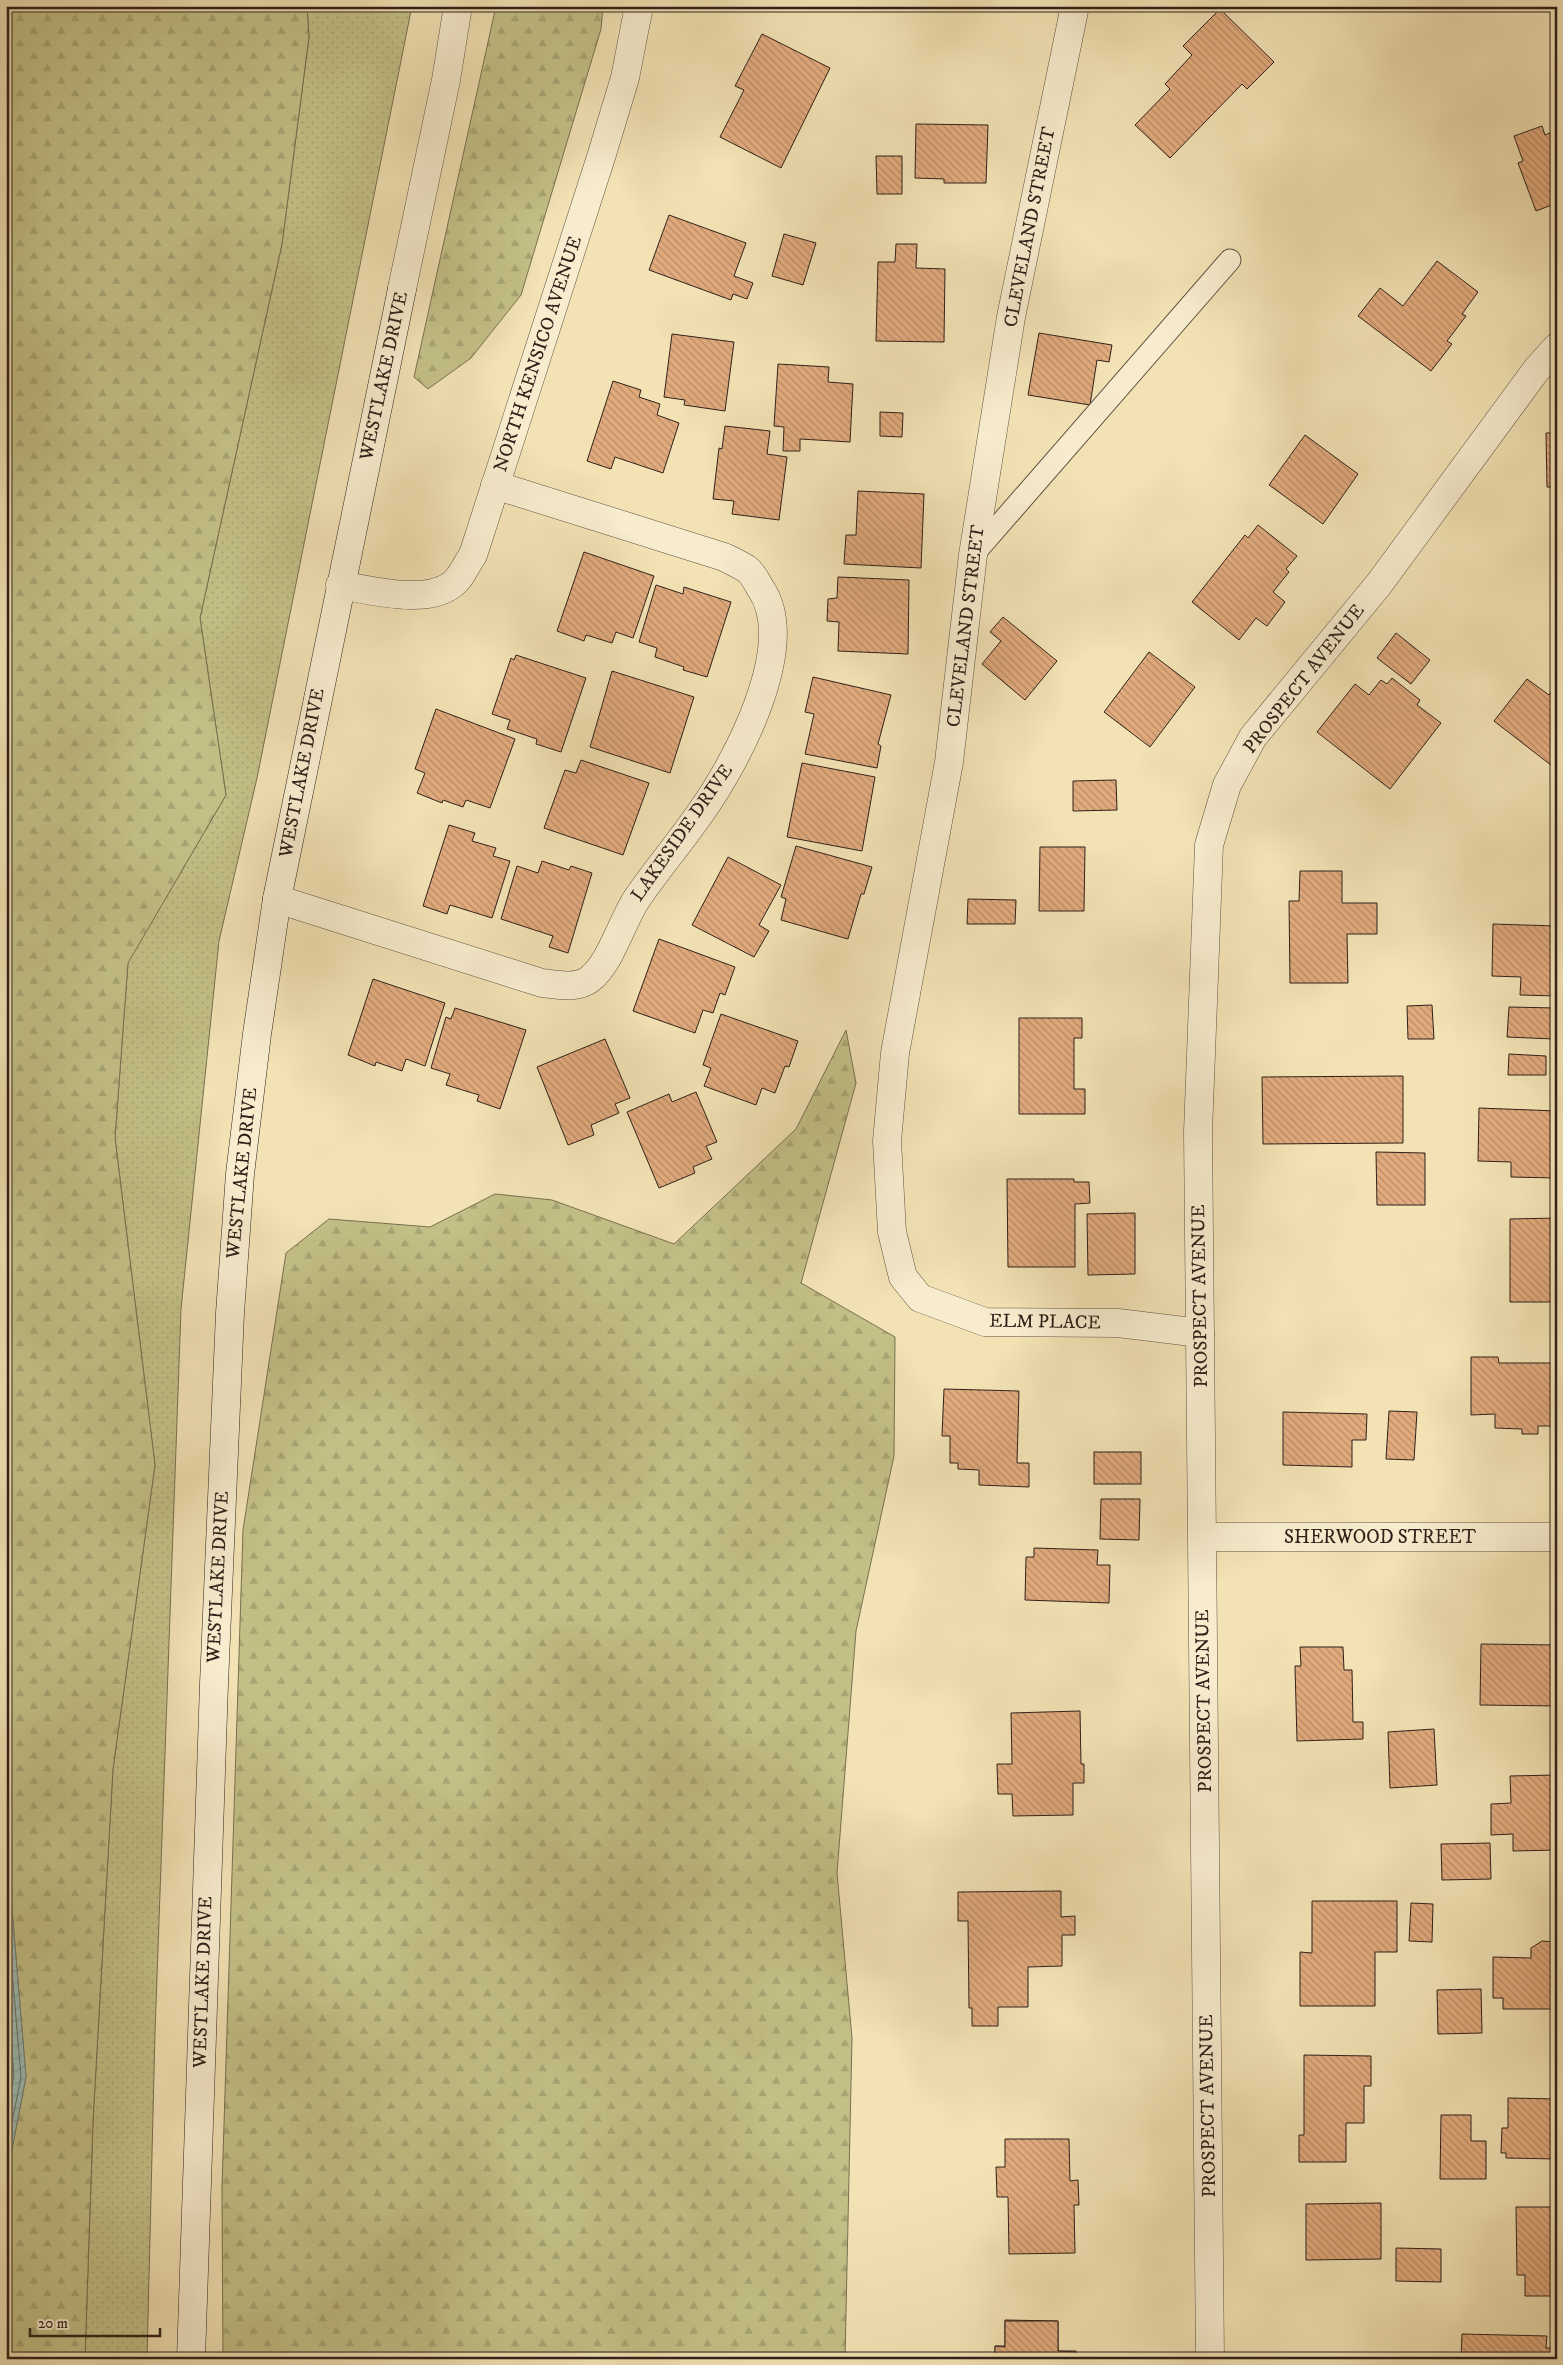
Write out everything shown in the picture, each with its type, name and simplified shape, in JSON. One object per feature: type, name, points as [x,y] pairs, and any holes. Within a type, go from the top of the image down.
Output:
[{"type":"street","name":"WESTLAKE DRIVE","points":[[191,2359],[214,1684],[230,1313],[240,1174],[257,1034],[277,900],[340,585],[446,80],[458,6]]},
{"type":"street","name":"NORTH KENSICO AVENUE","points":[[340,585],[398,595],[431,594],[455,582],[473,555],[625,78],[639,6]]},
{"type":"street","name":"CLEVELAND STREET","points":[[896,1249],[892,1232],[887,1141],[894,1053],[949,762],[973,556],[1011,317],[1075,6]]},
{"type":"street","name":"PROSPECT AVENUE","points":[[1210,2359],[1198,1132],[1209,845],[1227,785],[1253,737],[1379,584],[1537,369],[1557,347]]},
{"type":"street","name":"LAKESIDE DRIVE","points":[[277,900],[542,983],[568,986],[590,979],[607,958],[630,908],[701,812],[735,757],[759,703],[771,658],[774,624],[766,597],[748,571],[724,557],[495,485]]},
{"type":"street","name":"ELM PLACE","points":[[896,1249],[903,1277],[920,1298],[985,1322],[1118,1323],[1200,1333]]},
{"type":"street","name":"SHERWOOD STREET","points":[[1203,1537],[1557,1537]]},
{"type":"lane","points":[[973,556],[1230,260]]},
{"type":"green space","points":[[6,6],[307,6],[309,37],[282,244],[200,618],[226,795],[128,963],[115,1138],[155,1465],[113,1769],[93,2121],[85,2359],[6,2359],[6,2180],[26,2077],[6,1838]]},
{"type":"green space","points":[[307,6],[412,6],[257,778],[219,941],[181,1309],[155,2032],[147,2359],[85,2359],[93,2121],[113,1769],[155,1465],[115,1138],[128,962],[226,795],[200,618],[282,244],[309,37]]},
{"type":"green space","points":[[496,6],[603,6],[601,29],[521,295],[471,358],[428,389],[414,377]]},
{"type":"green space","points":[[846,1030],[856,1083],[801,1283],[895,1337],[894,1456],[856,1631],[837,1873],[852,2038],[845,2359],[223,2359],[222,2187],[243,1530],[286,1253],[329,1219],[430,1227],[495,1194],[552,1200],[674,1244],[796,1129]]},
{"type":"water","points":[[6,1838],[26,2077],[6,2180]]},
{"type":"building","points":[[1220,9],[1274,62],[1247,89],[1242,84],[1170,158],[1135,125],[1170,89],[1165,84],[1192,55],[1183,46]]},
{"type":"building","points":[[762,34],[830,68],[781,168],[720,137],[744,90],[735,86]]},
{"type":"building","points":[[916,124],[988,125],[986,183],[944,183],[944,179],[915,178]]},
{"type":"building","points":[[1542,126],[1545,135],[1557,130],[1557,203],[1536,211],[1518,163],[1523,161],[1514,136]]},
{"type":"building","points":[[876,156],[902,156],[902,194],[877,194]]},
{"type":"building","points":[[669,215],[746,243],[734,276],[753,283],[747,299],[733,294],[731,300],[649,270]]},
{"type":"building","points":[[784,234],[816,243],[803,285],[772,276]]},
{"type":"building","points":[[896,244],[917,244],[916,268],[945,269],[944,342],[876,341],[878,262],[895,262]]},
{"type":"building","points":[[1437,261],[1478,292],[1462,314],[1466,316],[1447,341],[1452,344],[1431,371],[1358,316],[1380,288],[1403,306]]},
{"type":"building","points":[[1039,333],[1112,345],[1109,362],[1097,360],[1090,405],[1028,395]]},
{"type":"building","points":[[672,334],[734,342],[725,411],[684,405],[685,400],[664,397]]},
{"type":"building","points":[[778,364],[829,367],[828,382],[853,384],[850,442],[800,439],[800,451],[783,451],[784,427],[774,426]]},
{"type":"building","points":[[613,381],[641,390],[639,397],[660,404],[657,415],[679,423],[663,473],[615,457],[611,469],[587,461]]},
{"type":"building","points":[[880,412],[903,413],[902,437],[880,436]]},
{"type":"building","points":[[725,426],[770,431],[767,454],[787,457],[779,520],[732,514],[734,501],[713,499],[719,448],[722,449]]},
{"type":"building","points":[[1546,433],[1557,433],[1557,487],[1547,487]]},
{"type":"building","points":[[1305,435],[1358,474],[1323,524],[1269,485]]},
{"type":"building","points":[[858,491],[924,494],[921,568],[844,564],[846,535],[856,535]]},
{"type":"building","points":[[1258,525],[1297,556],[1286,569],[1289,572],[1273,592],[1285,602],[1267,626],[1256,618],[1239,640],[1192,602],[1245,535],[1248,538]]},
{"type":"building","points":[[584,552],[654,576],[633,638],[616,632],[612,643],[586,635],[584,641],[557,631]]},
{"type":"building","points":[[838,577],[909,580],[908,654],[838,651],[839,622],[827,621],[828,599],[837,598]]},
{"type":"building","points":[[656,585],[683,594],[684,587],[731,602],[707,677],[683,670],[684,667],[655,657],[657,648],[639,642]]},
{"type":"building","points":[[1003,617],[1057,661],[1025,700],[982,664],[1001,641],[990,632]]},
{"type":"building","points":[[1396,633],[1430,660],[1411,684],[1377,658]]},
{"type":"building","points":[[1149,652],[1195,687],[1150,747],[1104,712]]},
{"type":"building","points":[[516,655],[586,678],[561,752],[536,744],[537,739],[507,729],[510,720],[492,714],[511,658],[514,660]]},
{"type":"building","points":[[612,671],[694,697],[670,773],[590,747]]},
{"type":"building","points":[[813,677],[891,695],[878,744],[881,746],[877,768],[805,754],[814,714],[805,712]]},
{"type":"building","points":[[1392,678],[1420,700],[1417,705],[1441,723],[1390,789],[1317,732],[1355,684],[1369,695],[1381,680],[1387,684]]},
{"type":"building","points":[[1527,679],[1549,695],[1557,684],[1556,769],[1494,721]]},
{"type":"building","points":[[436,709],[515,739],[490,808],[466,800],[463,807],[443,800],[442,803],[417,793],[425,773],[415,769]]},
{"type":"building","points":[[581,760],[649,783],[623,855],[544,828],[565,770],[576,773]]},
{"type":"building","points":[[802,763],[875,777],[862,851],[787,837]]},
{"type":"building","points":[[1116,780],[1117,810],[1073,811],[1073,781]]},
{"type":"building","points":[[449,825],[475,833],[472,841],[496,848],[493,856],[510,861],[492,918],[450,905],[447,914],[423,906]]},
{"type":"building","points":[[796,846],[872,867],[864,894],[861,894],[848,939],[781,920],[786,899],[781,897]]},
{"type":"building","points":[[1040,847],[1085,847],[1084,911],[1039,911]]},
{"type":"building","points":[[728,857],[781,885],[759,925],[769,931],[754,957],[692,925]]},
{"type":"building","points":[[542,861],[569,870],[571,866],[592,873],[568,953],[549,947],[553,936],[501,919],[517,866],[538,873]]},
{"type":"building","points":[[1300,871],[1342,871],[1342,903],[1377,903],[1377,934],[1347,934],[1348,983],[1290,983],[1289,901],[1299,901]]},
{"type":"building","points":[[968,899],[1016,900],[1015,924],[967,924]]},
{"type":"building","points":[[1493,924],[1557,926],[1557,996],[1520,995],[1521,977],[1492,976]]},
{"type":"building","points":[[659,939],[735,967],[725,995],[720,993],[713,1013],[703,1010],[695,1033],[633,1011]]},
{"type":"building","points":[[373,979],[445,1003],[425,1066],[406,1059],[402,1071],[376,1062],[375,1066],[348,1055]]},
{"type":"building","points":[[1432,1005],[1434,1039],[1408,1039],[1407,1006]]},
{"type":"building","points":[[1509,1007],[1556,1008],[1554,1039],[1507,1037]]},
{"type":"building","points":[[455,1008],[526,1030],[500,1109],[477,1101],[479,1095],[446,1085],[450,1074],[431,1068],[446,1017],[451,1019]]},
{"type":"building","points":[[721,1014],[798,1041],[789,1067],[785,1066],[775,1093],[762,1088],[756,1105],[704,1086],[711,1068],[703,1065]]},
{"type":"building","points":[[1019,1018],[1082,1018],[1082,1038],[1074,1038],[1074,1089],[1085,1089],[1085,1114],[1019,1114]]},
{"type":"building","points":[[605,1039],[630,1098],[615,1104],[619,1113],[591,1125],[594,1135],[568,1145],[537,1067]]},
{"type":"building","points":[[1509,1054],[1546,1056],[1546,1075],[1508,1075]]},
{"type":"building","points":[[1403,1076],[1403,1143],[1263,1144],[1262,1077]]},
{"type":"building","points":[[696,1092],[717,1142],[706,1146],[712,1159],[693,1167],[695,1173],[659,1188],[627,1112],[669,1094],[672,1102]]},
{"type":"building","points":[[1479,1108],[1557,1111],[1557,1178],[1511,1177],[1511,1162],[1478,1161]]},
{"type":"building","points":[[1376,1152],[1425,1153],[1425,1205],[1377,1205]]},
{"type":"building","points":[[1007,1179],[1074,1179],[1074,1182],[1089,1182],[1090,1203],[1075,1204],[1075,1267],[1008,1267]]},
{"type":"building","points":[[1135,1213],[1135,1274],[1088,1275],[1087,1214]]},
{"type":"building","points":[[1557,1218],[1557,1302],[1510,1302],[1510,1219]]},
{"type":"building","points":[[1471,1357],[1498,1357],[1499,1363],[1557,1363],[1557,1426],[1538,1426],[1538,1434],[1522,1434],[1522,1429],[1495,1428],[1495,1414],[1471,1415]]},
{"type":"building","points":[[944,1389],[1019,1391],[1017,1463],[1029,1463],[1029,1487],[979,1485],[979,1470],[958,1469],[958,1463],[950,1463],[950,1436],[942,1436]]},
{"type":"building","points":[[1389,1411],[1417,1412],[1414,1460],[1386,1459]]},
{"type":"building","points":[[1283,1412],[1367,1414],[1366,1440],[1352,1440],[1352,1467],[1283,1465]]},
{"type":"building","points":[[1094,1452],[1141,1452],[1141,1484],[1094,1484]]},
{"type":"building","points":[[1101,1499],[1140,1499],[1139,1540],[1100,1539]]},
{"type":"building","points":[[1034,1548],[1098,1550],[1097,1565],[1110,1565],[1109,1603],[1025,1600],[1026,1557],[1034,1557]]},
{"type":"building","points":[[1481,1644],[1557,1645],[1557,1706],[1480,1705]]},
{"type":"building","points":[[1300,1647],[1343,1647],[1344,1670],[1352,1670],[1353,1722],[1363,1722],[1363,1739],[1297,1741],[1295,1666],[1301,1666]]},
{"type":"building","points":[[1080,1711],[1081,1764],[1084,1764],[1084,1783],[1073,1783],[1073,1815],[1013,1816],[1012,1794],[998,1794],[997,1764],[1012,1764],[1011,1713]]},
{"type":"building","points":[[1434,1729],[1437,1785],[1390,1788],[1388,1732]]},
{"type":"building","points":[[1557,1775],[1557,1850],[1513,1851],[1513,1834],[1491,1835],[1491,1804],[1511,1803],[1510,1776]]},
{"type":"building","points":[[1490,1843],[1491,1879],[1442,1880],[1441,1844]]},
{"type":"building","points":[[1061,1891],[1061,1917],[1075,1916],[1075,1935],[1062,1935],[1062,1966],[1028,1967],[1028,2007],[998,2007],[998,2026],[972,2026],[972,2008],[969,2008],[968,1921],[958,1921],[958,1892]]},
{"type":"building","points":[[1312,1901],[1397,1901],[1397,1952],[1375,1952],[1375,2006],[1300,2006],[1300,1952],[1312,1953]]},
{"type":"building","points":[[1411,1903],[1433,1904],[1432,1942],[1409,1941]]},
{"type":"building","points":[[1542,1941],[1557,1942],[1557,2009],[1503,2009],[1503,1998],[1493,1998],[1493,1957],[1531,1958],[1531,1948]]},
{"type":"building","points":[[1481,1989],[1482,2033],[1438,2034],[1437,1990]]},
{"type":"building","points":[[1304,2055],[1371,2056],[1371,2086],[1364,2086],[1364,2123],[1346,2123],[1346,2162],[1299,2162],[1299,2135],[1304,2135]]},
{"type":"building","points":[[1508,2098],[1557,2099],[1557,2159],[1506,2158],[1506,2153],[1501,2153],[1502,2128],[1508,2128]]},
{"type":"building","points":[[1441,2115],[1471,2115],[1471,2141],[1486,2141],[1486,2179],[1440,2179]]},
{"type":"building","points":[[1005,2139],[1069,2139],[1070,2181],[1078,2180],[1079,2205],[1074,2205],[1075,2253],[1009,2254],[1008,2197],[997,2197],[996,2167],[1005,2167]]},
{"type":"building","points":[[1381,2203],[1381,2259],[1306,2260],[1306,2204]]},
{"type":"building","points":[[1516,2207],[1557,2207],[1557,2296],[1525,2296],[1525,2275],[1517,2275]]},
{"type":"building","points":[[1396,2248],[1441,2249],[1441,2282],[1396,2281]]},
{"type":"building","points":[[1005,2320],[1058,2321],[1058,2351],[1076,2351],[1076,2359],[995,2359],[995,2346],[1005,2346]]},
{"type":"building","points":[[1005,2321],[1058,2321],[1058,2351],[1076,2352],[1076,2359],[995,2359],[995,2346],[1005,2347]]},
{"type":"building","points":[[1462,2334],[1547,2336],[1546,2348],[1557,2348],[1557,2359],[1461,2359]]}]
